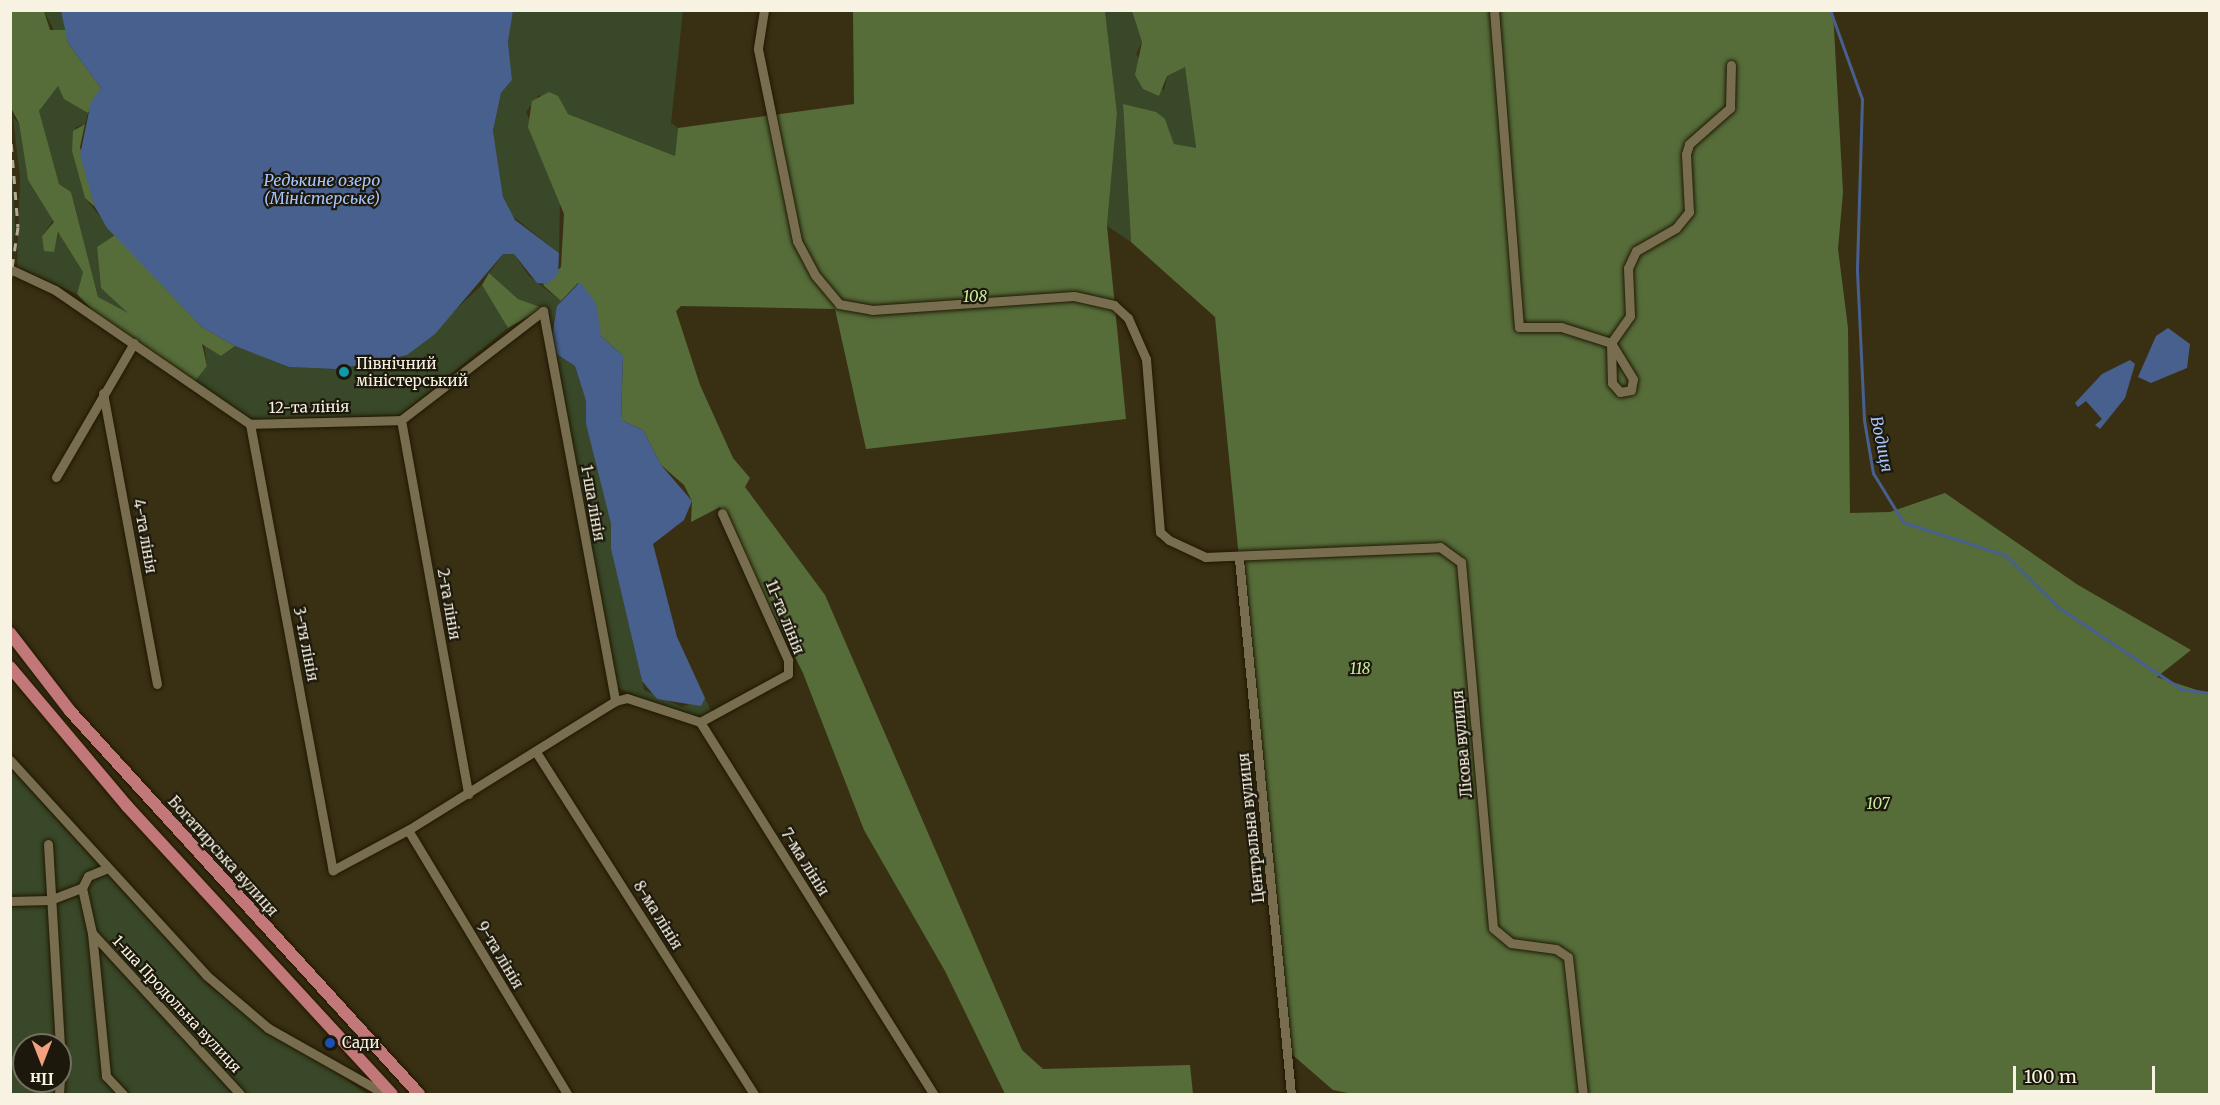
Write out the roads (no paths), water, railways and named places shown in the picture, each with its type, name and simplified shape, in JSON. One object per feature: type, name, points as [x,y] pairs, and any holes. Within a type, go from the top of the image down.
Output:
[{"type":"main road","name":"Богатирська вулиця","points":[[10,633],[70,711],[419,1095]]},
{"type":"main road","points":[[10,667],[127,806],[392,1095]]},
{"type":"street","points":[[764,10],[758,49],[797,241],[814,276],[839,304],[872,310],[1074,296],[1114,305],[1141,341],[1149,376],[1160,532],[1204,557],[1239,559]]},
{"type":"street","points":[[1494,10],[1520,327],[1561,327],[1611,343],[1633,379],[1631,390],[1620,392],[1612,383],[1611,343],[1629,316],[1628,268],[1636,250],[1676,228],[1689,212],[1686,154],[1689,144],[1730,108],[1731,65]]},
{"type":"street","name":"12-та лінія","points":[[12,269],[134,343],[250,424],[401,420]]},
{"type":"street","name":"1-ша лінія","points":[[401,420],[543,311],[615,701]]},
{"type":"street","points":[[56,477],[134,343]]},
{"type":"street","name":"4-та лінія","points":[[104,393],[157,684]]},
{"type":"street","name":"2-га лінія","points":[[401,420],[468,794]]},
{"type":"street","name":"3-тя лінія","points":[[250,424],[333,870],[408,830]]},
{"type":"street","name":"11-та лінія","points":[[700,722],[784,679],[789,667],[722,513]]},
{"type":"street","name":"Лісова вулиця","points":[[1239,559],[1440,547],[1461,562],[1493,928],[1511,944],[1556,949],[1568,957],[1583,1095]]},
{"type":"street","name":"Центральна вулиця","points":[[1239,559],[1291,1095]]},
{"type":"street","points":[[408,830],[615,701],[627,698],[700,722]]},
{"type":"street","name":"7-ма лінія","points":[[700,722],[933,1095]]},
{"type":"street","name":"8-ма лінія","points":[[536,752],[754,1095]]},
{"type":"street","points":[[10,760],[95,849],[105,869],[206,975],[268,1028],[385,1095]]},
{"type":"street","name":"9-та лінія","points":[[408,830],[567,1095]]},
{"type":"street","points":[[48,844],[59,1033]]},
{"type":"street","points":[[105,869],[88,876],[82,888],[92,933],[106,1076],[123,1095]]},
{"type":"street","points":[[10,901],[50,900],[82,888]]},
{"type":"street","name":"1-ша Продольна вулиця","points":[[92,933],[240,1095]]},
{"type":"water","name":"Редькине озеро (Міністерське)","points":[[61,11],[513,11],[508,42],[512,80],[501,93],[493,131],[503,197],[515,220],[559,253],[558,275],[547,284],[537,283],[514,254],[503,254],[435,334],[407,355],[372,363],[335,369],[289,367],[235,346],[202,327],[107,228],[95,207],[80,155],[91,102],[101,88],[68,43]]},
{"type":"water","points":[[580,282],[596,303],[601,336],[623,356],[621,420],[643,430],[661,465],[692,501],[684,520],[653,544],[677,637],[705,698],[701,706],[657,699],[642,681],[611,549],[611,524],[586,424],[586,401],[575,366],[555,353],[552,335],[557,306]]},
{"type":"water","points":[[2168,328],[2190,344],[2187,368],[2151,383],[2138,377],[2156,336]]},
{"type":"water","points":[[2130,360],[2135,364],[2125,398],[2100,429],[2095,425],[2102,419],[2086,401],[2078,407],[2075,403],[2102,374]]},
{"type":"waterway","name":"Водиця","points":[[1830,10],[1862,99],[1857,271],[1864,420],[1873,473],[1903,522],[2005,555],[2058,607],[2181,689],[2210,693]]},
{"type":"railway","points":[[10,128],[18,227],[10,281]]},
{"type":"place","name":"Північний міністерський","points":[[344,372]]},
{"type":"place","name":"Сади","points":[[330,1043]]},
{"type":"park label","name":"108","points":[[975,297]]},
{"type":"park label","name":"118","points":[[1360,669]]},
{"type":"park label","name":"107","points":[[1878,804]]}]
